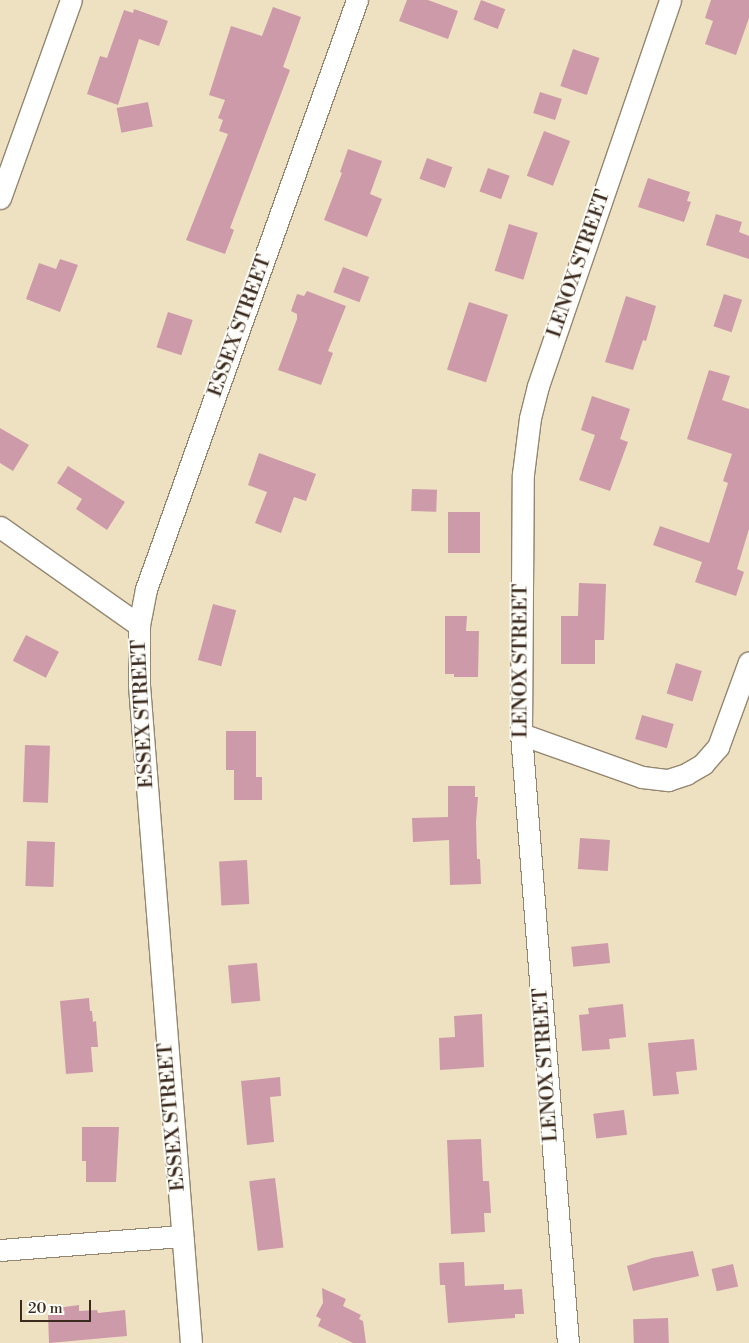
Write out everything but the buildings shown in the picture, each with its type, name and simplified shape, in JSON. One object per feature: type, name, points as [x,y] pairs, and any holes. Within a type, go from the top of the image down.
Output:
[{"type":"street","points":[[0,198],[71,0]]},
{"type":"street","name":"ESSEX STREET","points":[[191,1343],[139,685],[139,625],[146,588],[357,0]]},
{"type":"street","name":"LENOX STREET","points":[[568,1343],[521,734],[521,535],[523,474],[530,418],[551,345],[670,0]]},
{"type":"street","points":[[0,527],[139,625]]},
{"type":"street","points":[[521,734],[642,777],[668,780],[686,774],[703,764],[718,747],[749,662]]},
{"type":"street","points":[[0,1250],[182,1236]]}]
